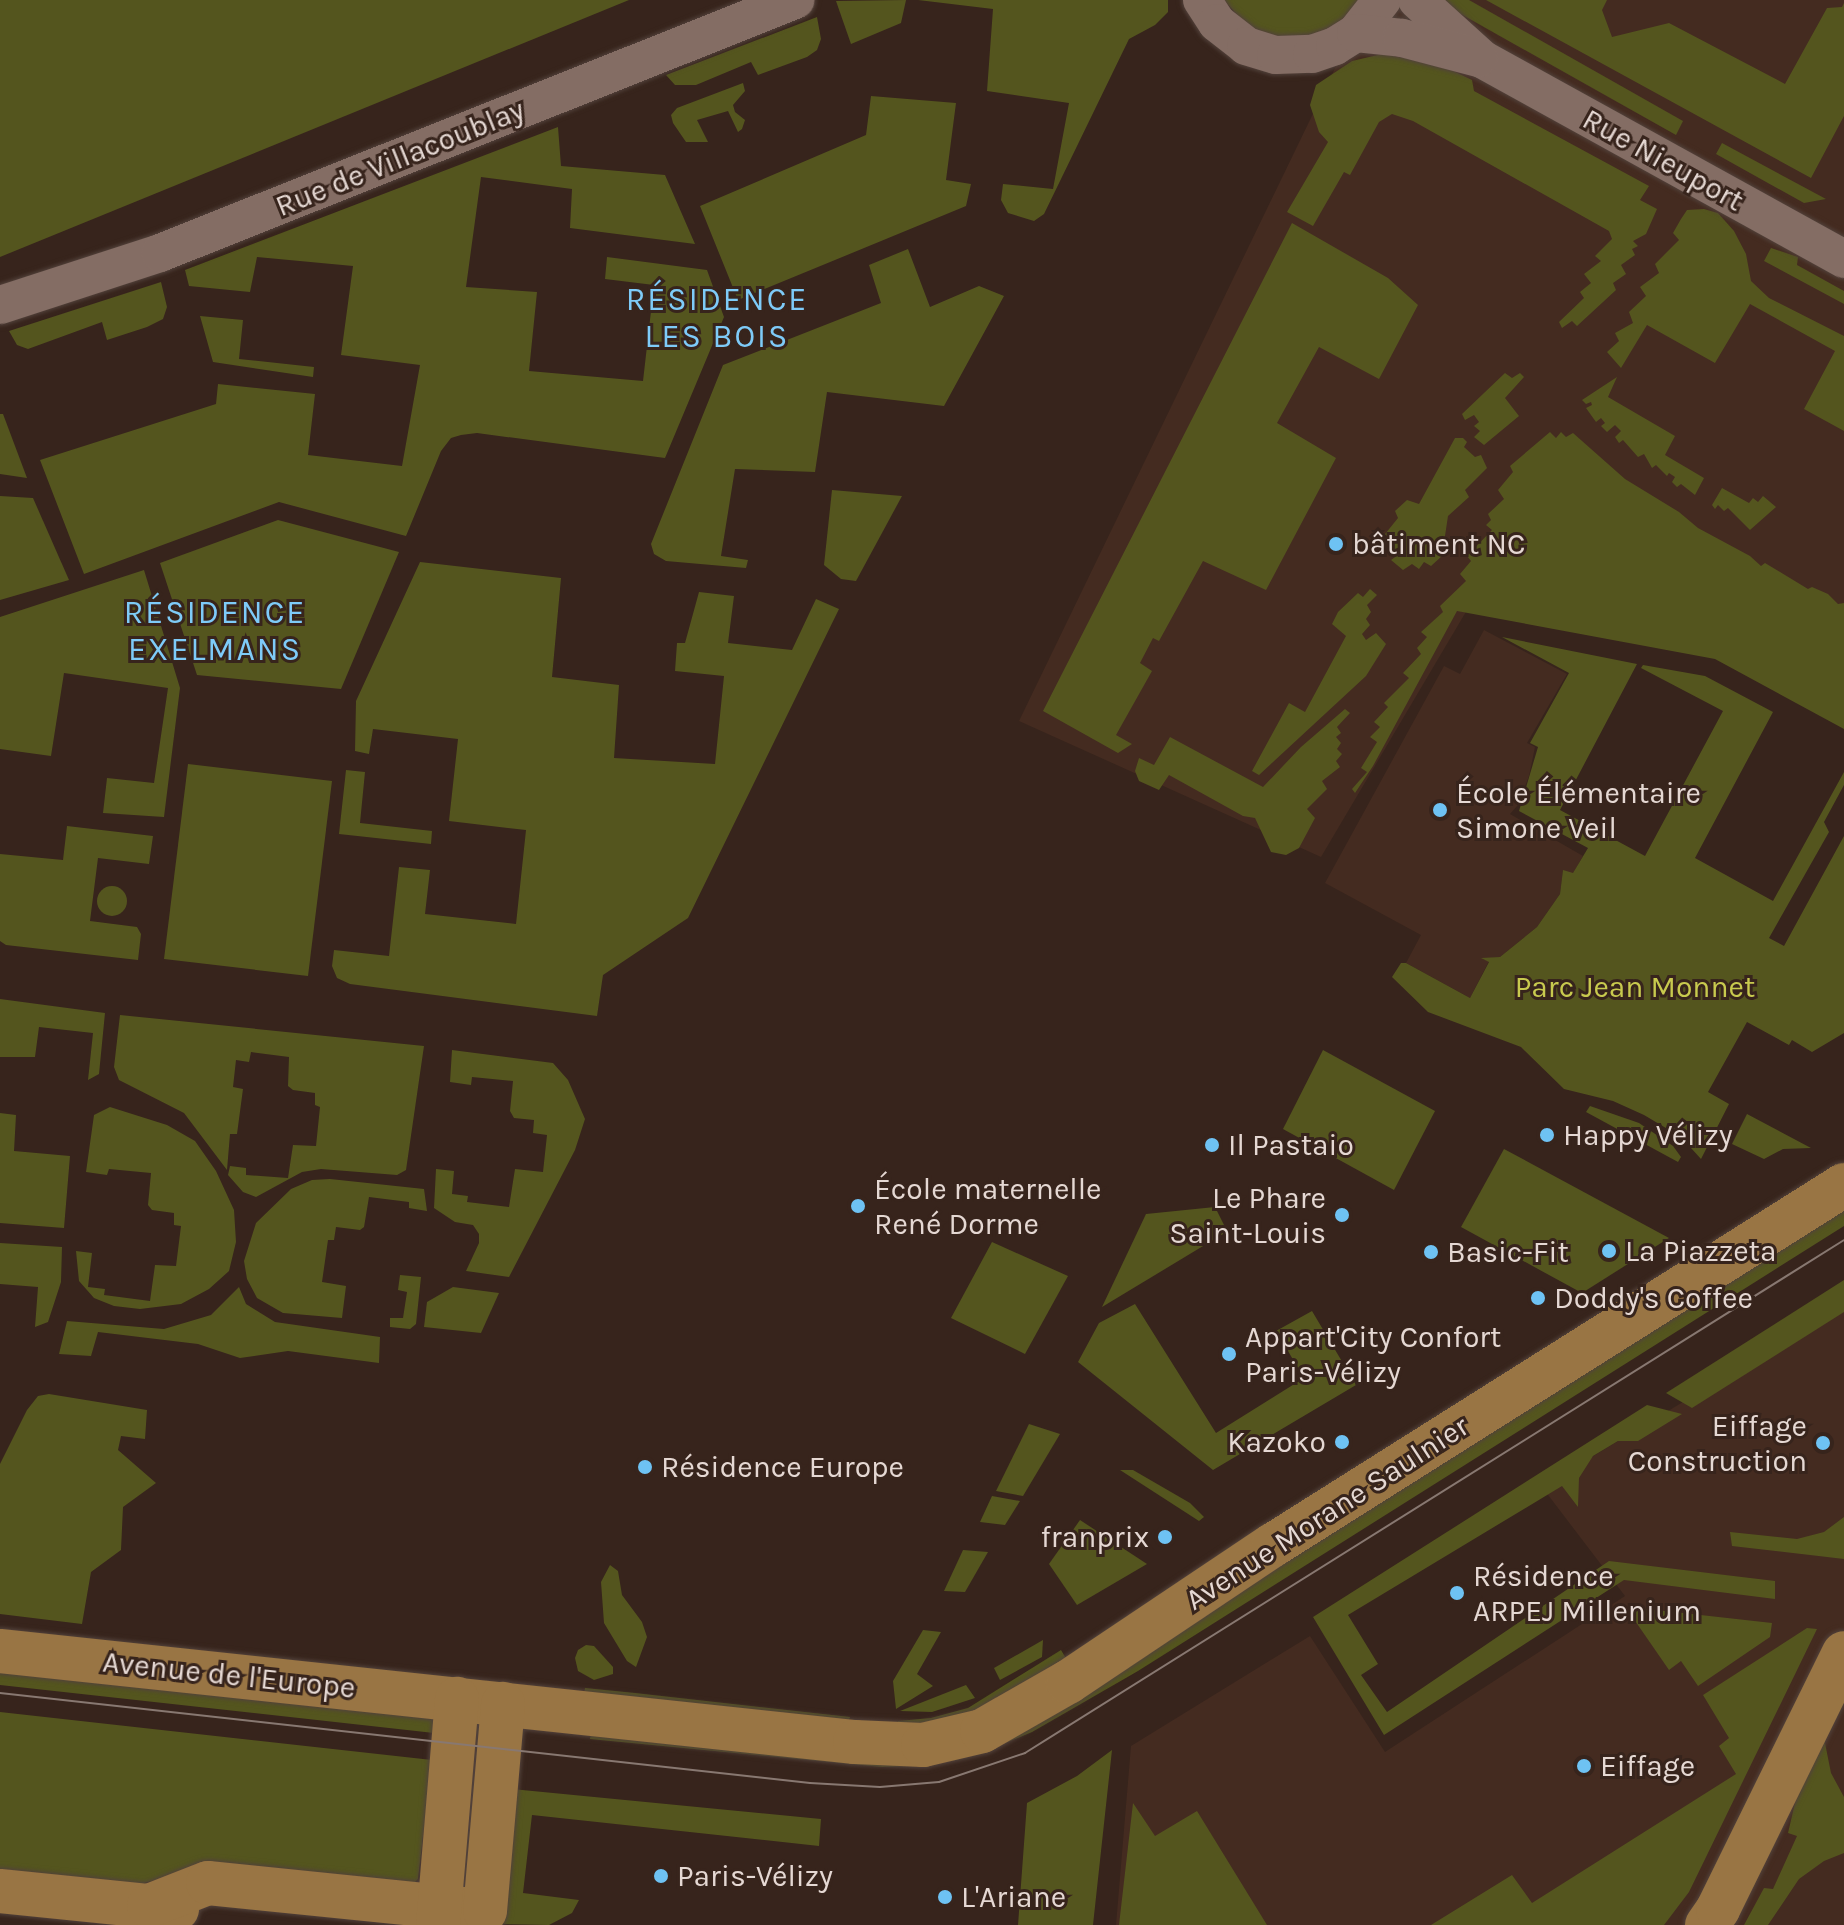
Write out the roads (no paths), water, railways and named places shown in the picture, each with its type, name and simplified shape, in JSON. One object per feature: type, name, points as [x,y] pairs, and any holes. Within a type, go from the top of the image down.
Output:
[{"type":"main road","name":"Avenue Morane Saulnier","points":[[923,1745],[982,1731],[1068,1682],[1273,1545],[1844,1185]]},
{"type":"main road","name":"Avenue de l'Europe","points":[[0,1651],[855,1742],[923,1745]]},
{"type":"main road","points":[[1707,1925],[1844,1653]]},
{"type":"main road","points":[[439,1917],[457,1699]]},
{"type":"main road","points":[[149,1906],[208,1883],[439,1917],[485,1911],[503,1704]]},
{"type":"main road","points":[[0,1891],[323,1925]]},
{"type":"street","name":"Rue de Villacoublay","points":[[0,305],[160,253],[795,0]]},
{"type":"street","points":[[1202,0],[1217,23],[1246,46],[1276,55],[1312,54],[1335,46],[1356,33],[1382,0]]},
{"type":"street","name":"Rue Nieuport","points":[[1417,0],[1482,59],[1844,259]]},
{"type":"street","name":"Rue Nieuport","points":[[1356,33],[1402,38],[1482,59]]},
{"type":"tram line","points":[[0,1693],[810,1783],[880,1787],[939,1782],[1025,1753],[1844,1240]]},
{"type":"place","name":"bâtiment NC","points":[[1336,544]]},
{"type":"place","name":"École Élémentaire Simone Veil","points":[[1440,810]]},
{"type":"place","name":"Happy Vélizy","points":[[1547,1135]]},
{"type":"place","name":"Il Pastaio","points":[[1212,1145]]},
{"type":"place","name":"École maternelle René Dorme","points":[[858,1206]]},
{"type":"place","name":"Le Phare Saint-Louis","points":[[1342,1215]]},
{"type":"place","name":"La Piazzeta","points":[[1609,1251]]},
{"type":"place","name":"Basic-Fit","points":[[1431,1252]]},
{"type":"place","name":"Doddy's Coffee","points":[[1538,1298]]},
{"type":"place","name":"Appart'City Confort Paris-Vélizy","points":[[1229,1354]]},
{"type":"place","name":"Kazoko","points":[[1342,1442]]},
{"type":"place","name":"Eiffage Construction","points":[[1823,1443]]},
{"type":"place","name":"Résidence Europe","points":[[645,1467]]},
{"type":"place","name":"franprix","points":[[1165,1537]]},
{"type":"place","name":"Résidence ARPEJ Millenium","points":[[1457,1593]]},
{"type":"place","name":"Eiffage","points":[[1584,1766]]},
{"type":"place","name":"Paris-Vélizy","points":[[661,1876]]},
{"type":"place","name":"L'Ariane","points":[[945,1897]]},
{"type":"district","name":"RÉSIDENCE LES BOIS","points":[[717,320]]},
{"type":"district","name":"RÉSIDENCE EXELMANS","points":[[215,632]]},
{"type":"park label","name":"Parc Jean Monnet","points":[[1635,987]]}]
